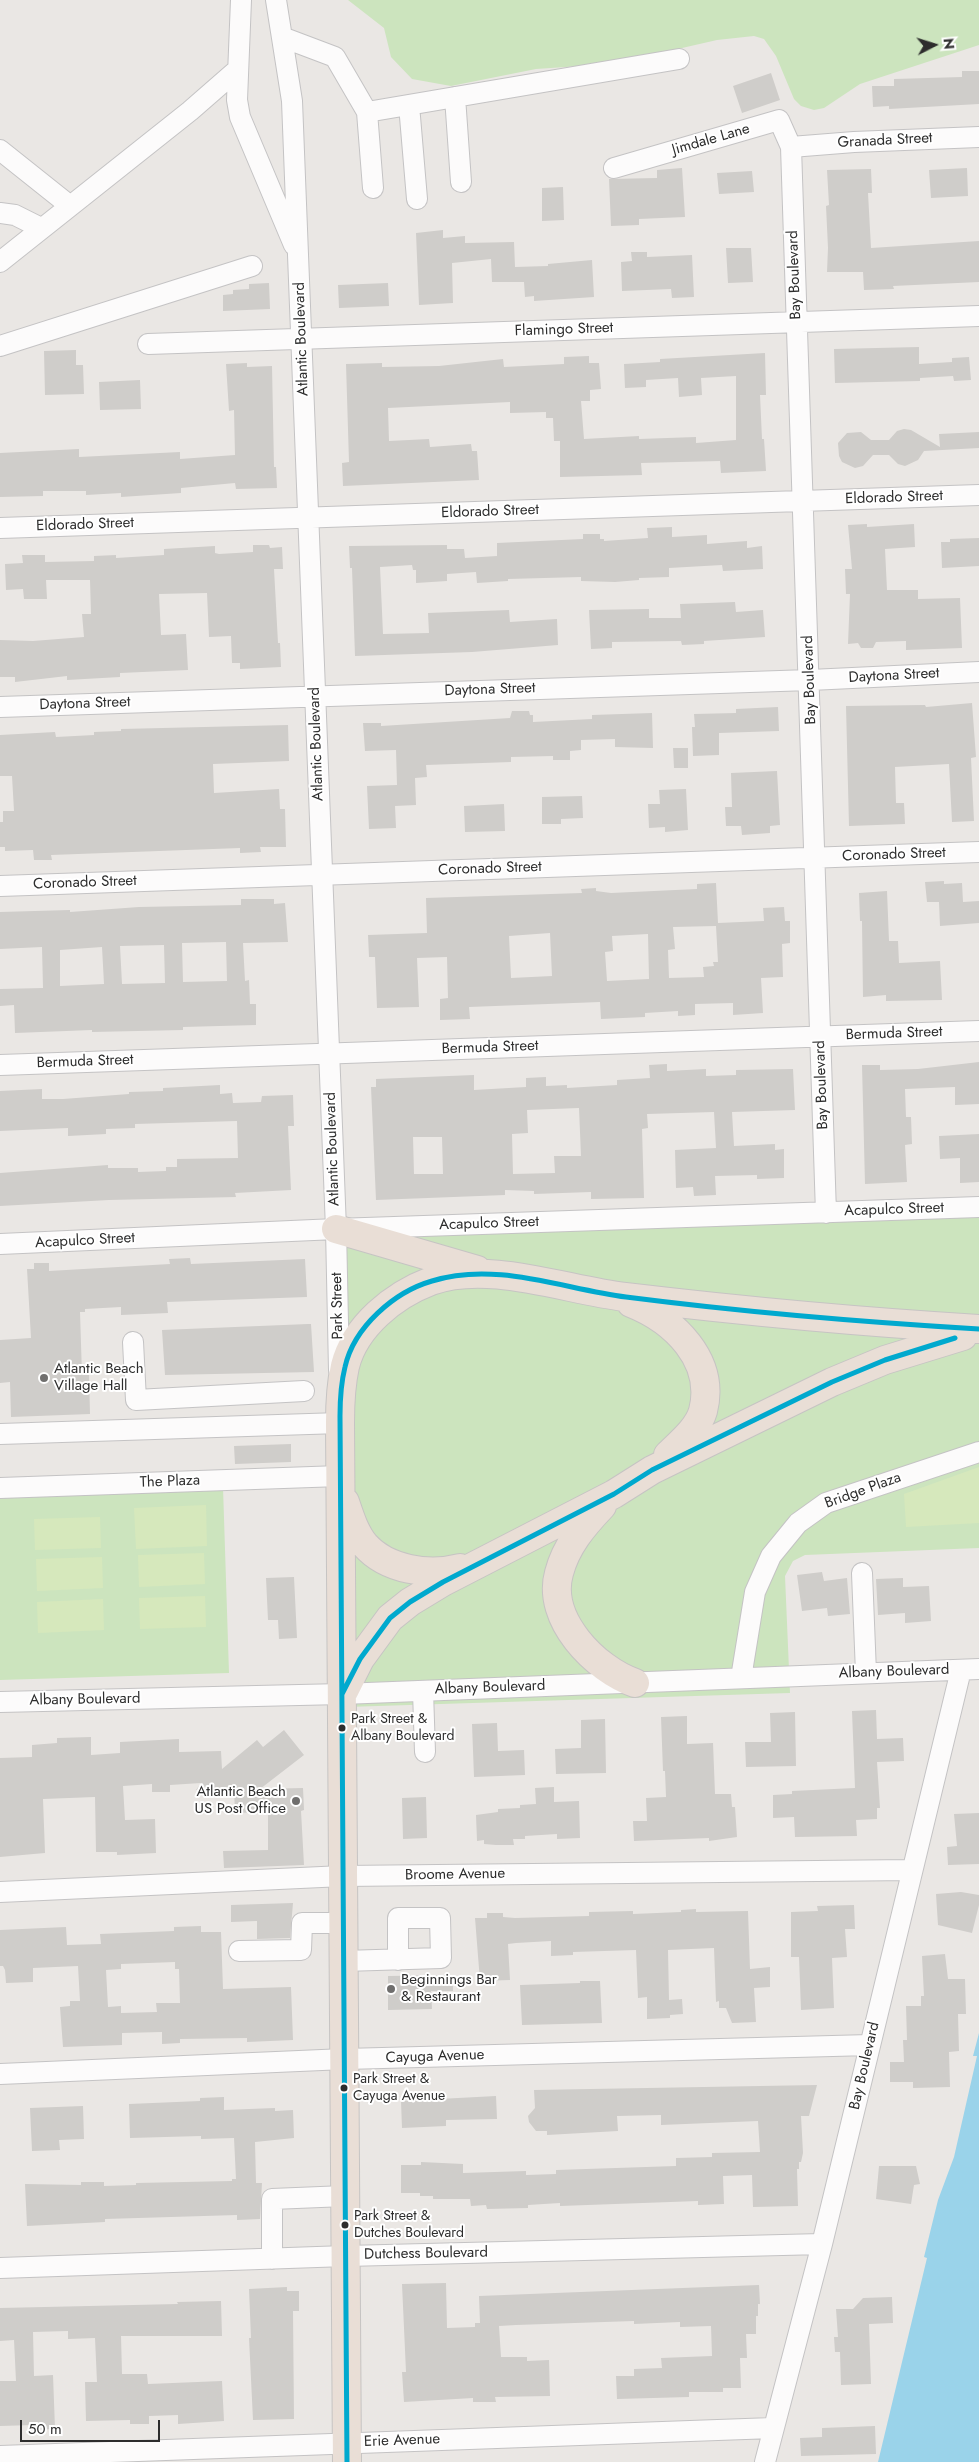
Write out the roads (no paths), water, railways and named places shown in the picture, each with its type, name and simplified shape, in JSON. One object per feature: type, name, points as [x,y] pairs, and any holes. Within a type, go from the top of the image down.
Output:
[{"type":"highway","points":[[336,1229],[488,1273],[612,1296],[751,1312],[979,1331]]},
{"type":"highway","points":[[340,1420],[346,1366],[354,1346],[379,1312],[397,1298],[432,1281],[460,1275],[488,1273]]},
{"type":"highway","points":[[612,1296],[653,1312],[682,1334],[698,1359],[703,1378],[705,1387],[703,1412],[688,1435],[652,1470]]},
{"type":"highway","points":[[342,1694],[360,1659],[390,1618],[410,1602],[496,1554],[614,1494],[652,1470],[832,1382],[926,1346],[979,1331]]},
{"type":"highway","name":"Park Street","points":[[340,1420],[347,2453]]},
{"type":"highway","points":[[340,1476],[351,1520],[366,1545],[387,1562],[418,1571],[449,1570],[496,1554]]},
{"type":"highway","points":[[614,1494],[571,1544],[558,1575],[557,1591],[567,1623],[581,1644],[602,1667],[618,1677],[635,1682]]},
{"type":"street","name":"Atlantic Boulevard","points":[[241,0],[237,100],[240,117],[299,258]]},
{"type":"street","name":"Atlantic Boulevard","points":[[276,0],[292,101],[336,1229]]},
{"type":"street","points":[[282,37],[335,57],[367,112],[373,188]]},
{"type":"street","points":[[367,112],[678,60]]},
{"type":"street","points":[[0,262],[69,205],[190,111],[238,70]]},
{"type":"street","points":[[455,97],[461,182]]},
{"type":"street","points":[[409,105],[418,199]]},
{"type":"street","name":"Jimdale Lane","points":[[614,168],[779,120],[791,147]]},
{"type":"street","name":"Granada Street","points":[[791,147],[854,142],[979,137]]},
{"type":"street","name":"Bay Boulevard","points":[[791,147],[816,858],[826,1213]]},
{"type":"street","points":[[0,150],[69,205]]},
{"type":"street","points":[[0,213],[15,214],[41,228]]},
{"type":"street","points":[[0,346],[252,266]]},
{"type":"street","name":"Flamingo Street","points":[[148,344],[979,316]]},
{"type":"street","name":"Eldorado Street","points":[[0,528],[979,495]]},
{"type":"street","name":"Daytona Street","points":[[0,707],[810,680],[979,672]]},
{"type":"street","name":"Coronado Street","points":[[0,886],[979,852]]},
{"type":"street","name":"Bermuda Street","points":[[0,1065],[979,1031]]},
{"type":"street","name":"Acapulco Street","points":[[0,1244],[336,1229],[979,1207]]},
{"type":"street","name":"Park Street","points":[[336,1229],[340,1420]]},
{"type":"street","points":[[133,1342],[136,1400],[304,1391]]},
{"type":"street","points":[[274,1393],[276,1425]]},
{"type":"street","points":[[194,1397],[196,1428]]},
{"type":"street","points":[[0,1434],[276,1425],[340,1420]]},
{"type":"street","name":"Bridge Plaza","points":[[741,1678],[755,1592],[771,1556],[798,1523],[826,1503],[979,1452]]},
{"type":"street","name":"The Plaza","points":[[0,1488],[340,1476]]},
{"type":"street","points":[[862,1572],[866,1673]]},
{"type":"street","name":"Bay Boulevard","points":[[765,2462],[822,2244],[911,1870],[970,1669]]},
{"type":"street","name":"Albany Boulevard","points":[[0,1702],[342,1694],[970,1669]]},
{"type":"street","points":[[424,1691],[425,1752]]},
{"type":"street","name":"Broome Avenue","points":[[0,1892],[343,1876],[911,1870]]},
{"type":"street","points":[[239,1951],[301,1950],[302,1923],[344,1923]]},
{"type":"street","points":[[344,1962],[398,1960]]},
{"type":"street","name":"Cayuga Avenue","points":[[0,2074],[345,2059],[870,2046]]},
{"type":"street","points":[[272,2259],[272,2199],[345,2196]]},
{"type":"street","name":"Dutchess Boulevard","points":[[0,2268],[346,2256],[822,2244]]},
{"type":"street","name":"Erie Avenue","points":[[0,2456],[347,2453],[773,2428]]},
{"type":"water","points":[[979,2033],[979,2462],[878,2462],[927,2258],[924,2257],[938,2200],[954,2157],[977,2056],[973,2056]]},
{"type":"place","name":"Atlantic Beach Village Hall","points":[[44,1378]]},
{"type":"place","name":"Park Street & Albany Boulevard","points":[[342,1728]]},
{"type":"place","name":"Atlantic Beach US Post Office","points":[[296,1801]]},
{"type":"place","name":"Beginnings Bar & Restaurant","points":[[391,1989]]},
{"type":"place","name":"Park Street & Cayuga Avenue","points":[[344,2088]]},
{"type":"place","name":"Park Street & Dutches Boulevard","points":[[345,2225]]}]
